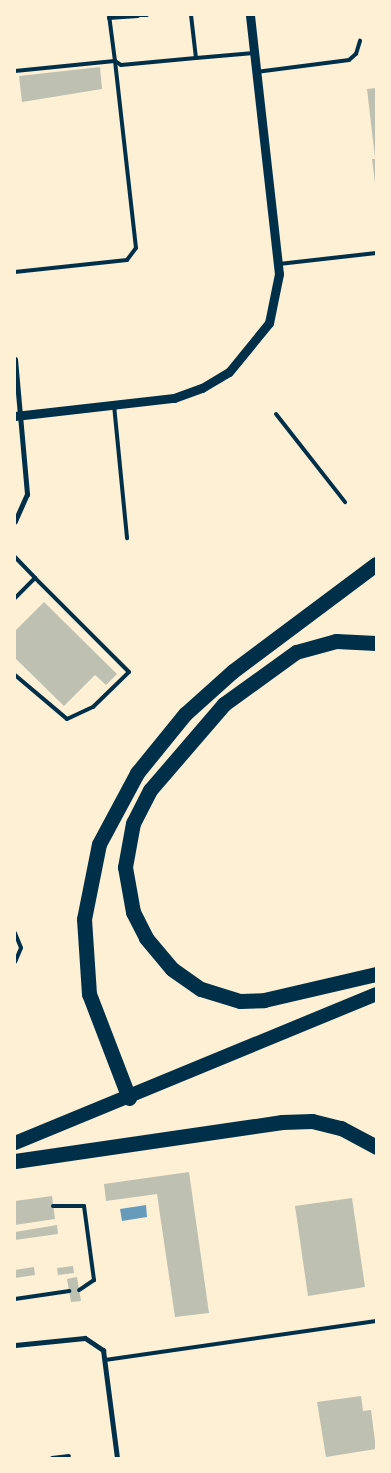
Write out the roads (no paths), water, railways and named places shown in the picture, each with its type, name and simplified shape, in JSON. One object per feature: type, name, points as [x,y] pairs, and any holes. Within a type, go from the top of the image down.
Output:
[{"type":"highway","points":[[129,1098],[97,1021],[88,984],[85,900],[99,844],[137,773],[185,714],[233,671],[376,564]]},
{"type":"highway","points":[[376,643],[336,641],[296,652],[224,704],[150,790],[133,823],[125,867],[132,912],[146,938],[172,970],[201,989],[240,1001],[264,1000],[376,974]]},
{"type":"highway","points":[[15,1143],[129,1098],[376,994]]},
{"type":"highway","points":[[15,1161],[282,1122],[312,1121],[341,1128],[376,1147]]},
{"type":"street","points":[[18,416],[174,398],[230,372],[269,323],[278,264],[250,15]]},
{"type":"street","points":[[15,358],[18,416],[27,494],[15,522]]},
{"type":"street","points":[[15,1345],[73,1338],[94,1341],[105,1360],[117,1458]]},
{"type":"lane","points":[[15,272],[127,260],[136,248],[109,17],[147,15]]},
{"type":"lane","points":[[191,15],[196,58]]},
{"type":"lane","points":[[256,72],[349,60],[356,54],[360,41]]},
{"type":"lane","points":[[15,71],[115,61],[121,65],[254,53]]},
{"type":"lane","points":[[278,264],[376,253]]},
{"type":"lane","points":[[114,405],[128,538]]},
{"type":"lane","points":[[276,414],[346,502]]},
{"type":"lane","points":[[15,557],[129,672],[93,706],[68,719],[15,675]]},
{"type":"lane","points":[[15,598],[35,578]]},
{"type":"lane","points":[[15,933],[21,948],[15,962]]},
{"type":"lane","points":[[53,1206],[84,1206],[94,1280],[79,1290]]},
{"type":"lane","points":[[15,1299],[69,1291]]},
{"type":"lane","points":[[105,1360],[376,1321]]},
{"type":"lane","points":[[52,1458],[69,1456]]},
{"type":"water","points":[[146,1205],[147,1217],[122,1221],[120,1209]]}]
